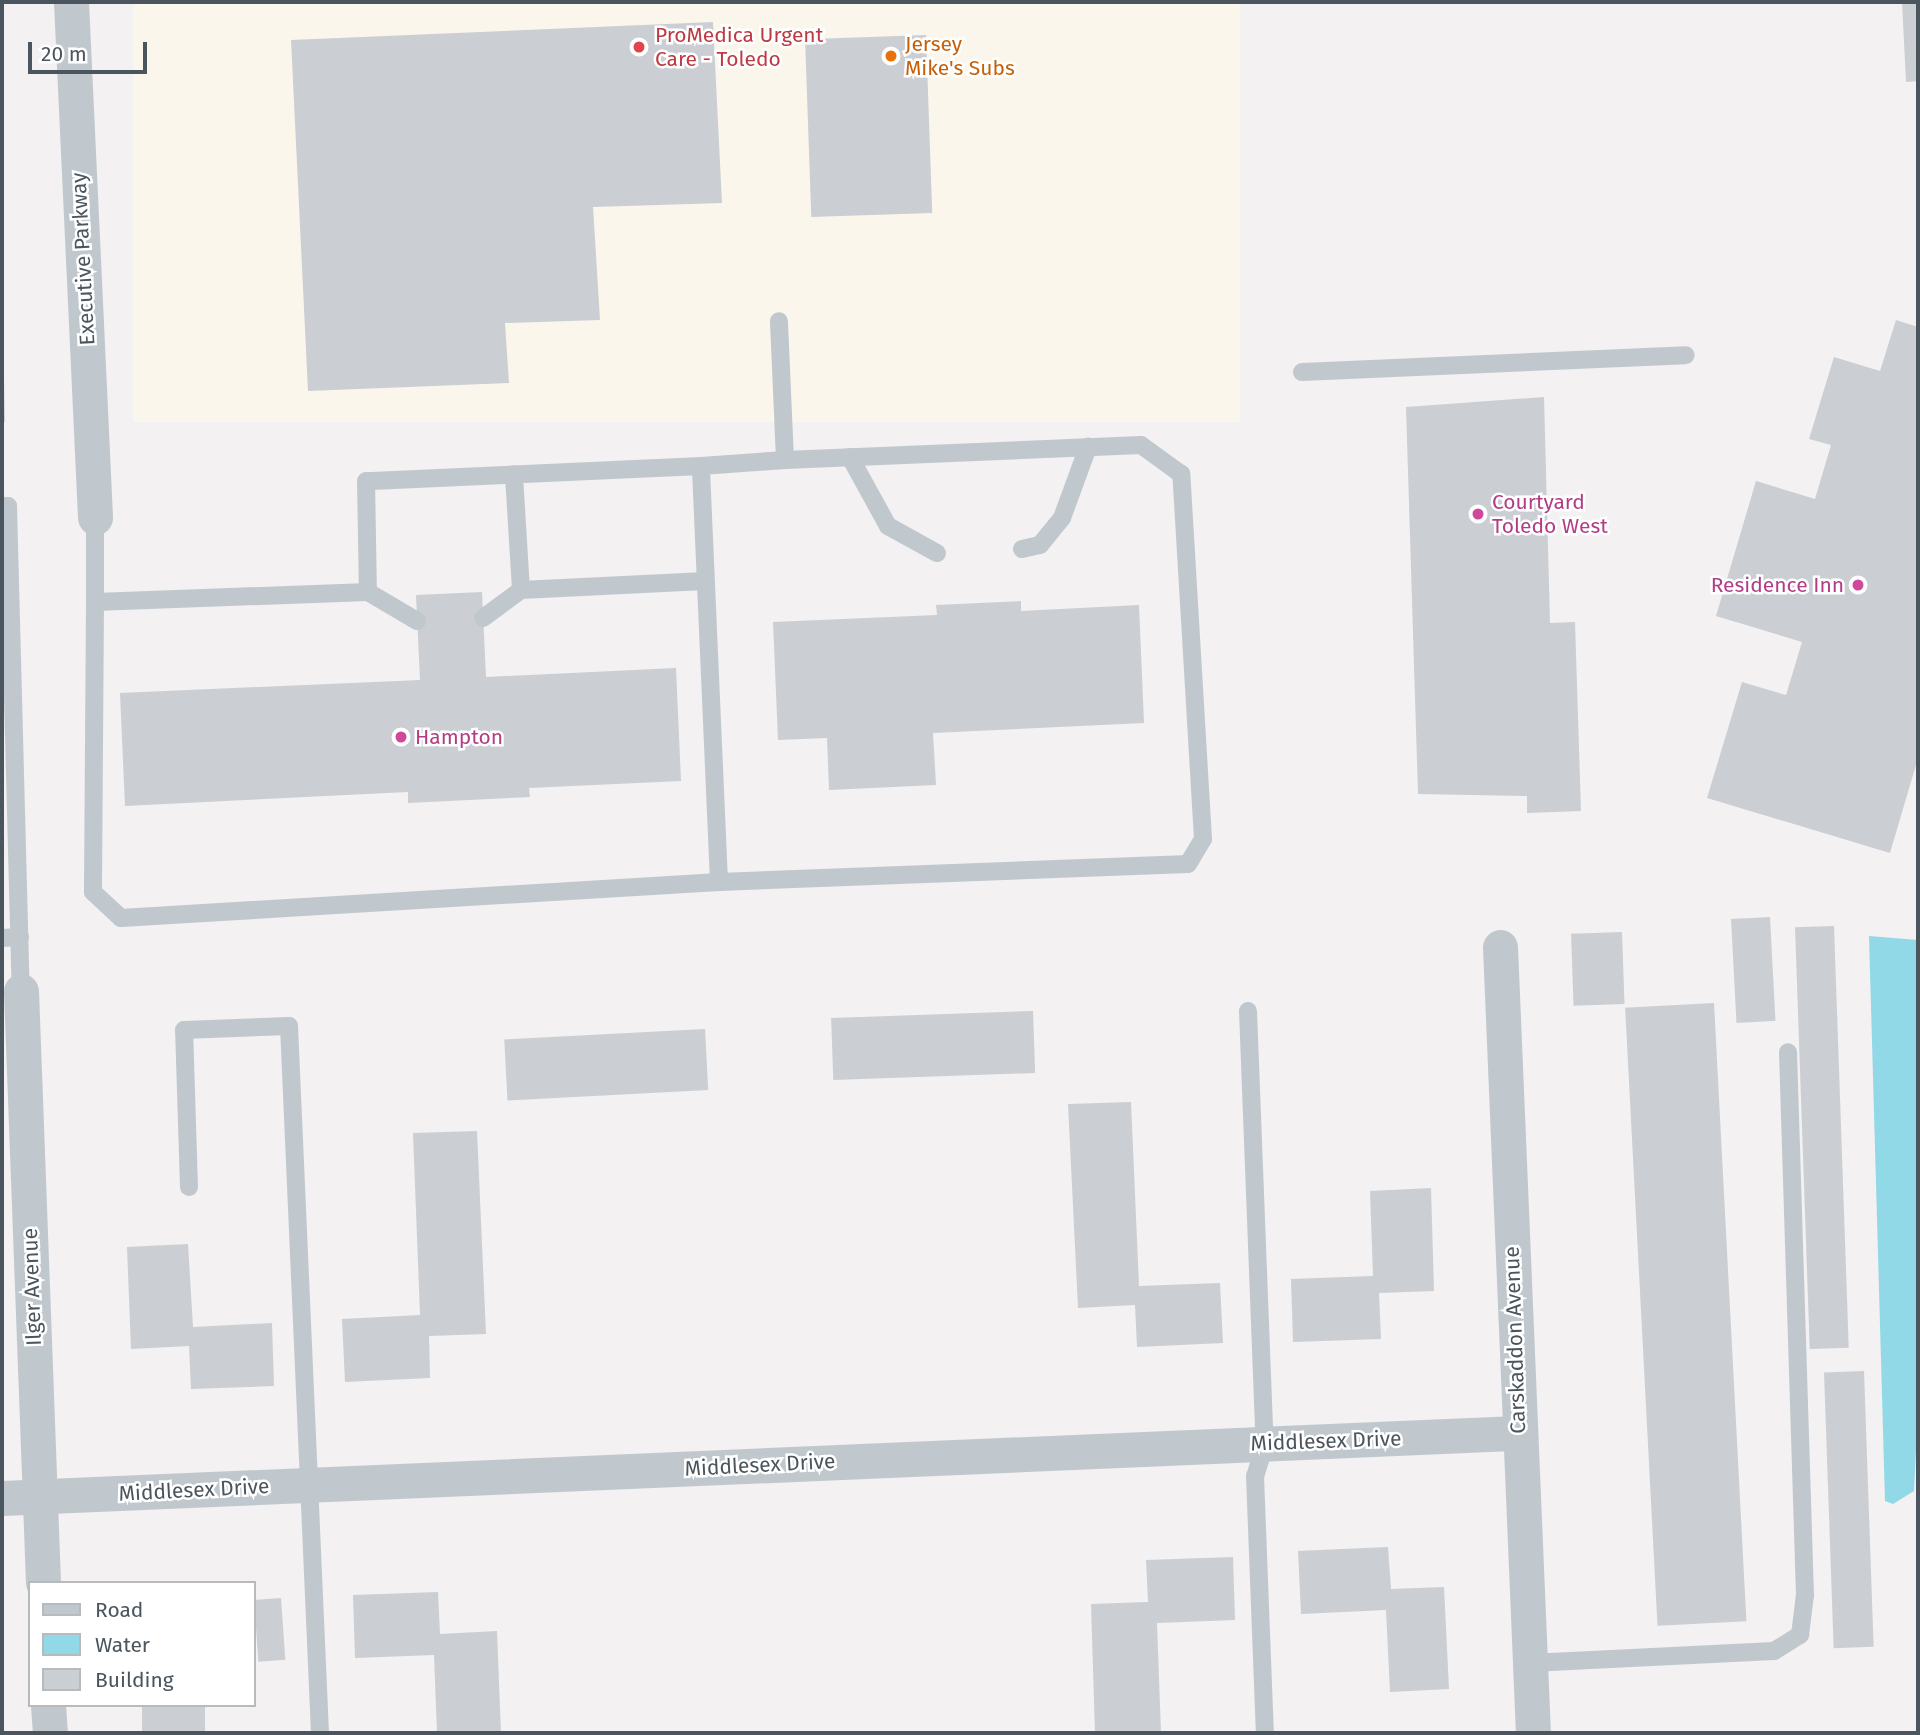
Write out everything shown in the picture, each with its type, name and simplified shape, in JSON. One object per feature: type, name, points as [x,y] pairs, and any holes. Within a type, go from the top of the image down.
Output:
[{"type":"street","name":"Executive Parkway","points":[[71,2],[95,517]]},
{"type":"street","name":"Carskaddon Avenue","points":[[1500,947],[1518,1433],[1533,1733]]},
{"type":"street","name":"Ilger Avenue","points":[[21,991],[43,1581]]},
{"type":"street","name":"Middlesex Drive","points":[[2,1499],[1518,1433]]},
{"type":"street","points":[[48,1707],[50,1733]]},
{"type":"lane","points":[[779,321],[785,460]]},
{"type":"lane","points":[[1302,372],[1686,355]]},
{"type":"lane","points":[[95,517],[93,892],[121,918],[719,882],[1188,864],[1203,839],[1181,474],[1141,445],[366,481],[368,592]]},
{"type":"lane","points":[[1022,549],[1040,545],[1062,518],[1088,447]]},
{"type":"lane","points":[[849,457],[888,526],[937,553]]},
{"type":"lane","points":[[701,466],[719,882]]},
{"type":"lane","points":[[514,474],[521,590]]},
{"type":"lane","points":[[2,506],[8,506],[6,624],[21,991]]},
{"type":"lane","points":[[483,618],[521,590],[705,581]]},
{"type":"lane","points":[[95,602],[368,592],[417,621]]},
{"type":"lane","points":[[2,938],[20,937]]},
{"type":"lane","points":[[1248,1011],[1265,1444],[1255,1476],[1265,1733]]},
{"type":"lane","points":[[189,1187],[184,1030],[289,1026],[320,1733]]},
{"type":"lane","points":[[1530,1663],[1774,1651],[1800,1635],[1805,1596],[1788,1052]]},
{"type":"shaded area","points":[[133,2],[1240,2],[1240,422],[133,422]]},
{"type":"water","points":[[1869,936],[1918,940],[1918,1409],[1914,1491],[1893,1504],[1885,1501]]},
{"type":"building","points":[[1902,2],[1918,2],[1918,81],[1906,82]]},
{"type":"building","points":[[713,22],[722,203],[593,207],[600,320],[505,323],[509,383],[308,391],[291,40]]},
{"type":"building","points":[[926,35],[932,213],[811,217],[805,39]]},
{"type":"building","points":[[1896,320],[1918,327],[1918,758],[1890,853],[1707,798],[1742,682],[1786,695],[1802,642],[1716,616],[1756,481],[1815,499],[1831,445],[1809,439],[1834,357],[1880,371]]},
{"type":"building","points":[[4,379],[5,422],[2,422]]},
{"type":"building","name":"Courtyard Toledo West","points":[[1544,397],[1550,623],[1575,622],[1581,811],[1527,813],[1527,796],[1418,794],[1406,407]]},
{"type":"building","name":"Hampton","points":[[482,592],[486,677],[676,668],[681,781],[529,788],[530,797],[408,803],[408,792],[125,806],[120,693],[420,680],[416,595]]},
{"type":"building","points":[[1021,601],[1021,611],[1139,605],[1144,723],[933,733],[936,785],[829,790],[827,738],[778,740],[773,622],[937,615],[936,605]]},
{"type":"building","points":[[1770,917],[1775,1021],[1736,1023],[1731,919]]},
{"type":"building","points":[[1834,926],[1849,1348],[1810,1349],[1795,927]]},
{"type":"building","points":[[1622,932],[1625,1004],[1574,1006],[1571,934]]},
{"type":"building","points":[[1714,1003],[1746,1621],[1658,1626],[1625,1008]]},
{"type":"building","points":[[1033,1011],[1035,1073],[833,1080],[831,1018]]},
{"type":"building","points":[[705,1029],[708,1090],[507,1100],[504,1040]]},
{"type":"building","points":[[1131,1102],[1139,1286],[1220,1283],[1223,1343],[1137,1347],[1135,1305],[1078,1308],[1068,1104]]},
{"type":"building","points":[[477,1131],[486,1334],[429,1336],[430,1378],[345,1382],[342,1319],[420,1315],[413,1133]]},
{"type":"building","points":[[1431,1188],[1434,1291],[1379,1293],[1381,1339],[1293,1342],[1291,1279],[1373,1276],[1370,1191]]},
{"type":"building","points":[[188,1244],[193,1327],[272,1323],[274,1386],[191,1389],[189,1346],[131,1349],[127,1247]]},
{"type":"building","points":[[1864,1371],[1874,1647],[1834,1648],[1824,1372]]},
{"type":"building","points":[[1388,1547],[1391,1589],[1444,1587],[1449,1689],[1390,1692],[1386,1610],[1301,1614],[1298,1551]]},
{"type":"building","points":[[1233,1557],[1235,1620],[1157,1623],[1161,1733],[1095,1733],[1091,1604],[1148,1602],[1146,1560]]},
{"type":"building","points":[[438,1592],[440,1634],[497,1631],[501,1733],[437,1733],[434,1655],[355,1658],[353,1595]]},
{"type":"building","points":[[281,1598],[285,1660],[258,1662],[256,1600]]},
{"type":"building","points":[[142,1707],[205,1707],[205,1733],[142,1733]]},
{"type":"place","name":"ProMedica Urgent Care - Toledo","points":[[639,47]]},
{"type":"place","name":"Jersey Mike's Subs","points":[[891,56]]},
{"type":"place","name":"Courtyard Toledo West","points":[[1478,514]]},
{"type":"place","name":"Residence Inn","points":[[1858,585]]},
{"type":"place","name":"Hampton","points":[[401,737]]}]
